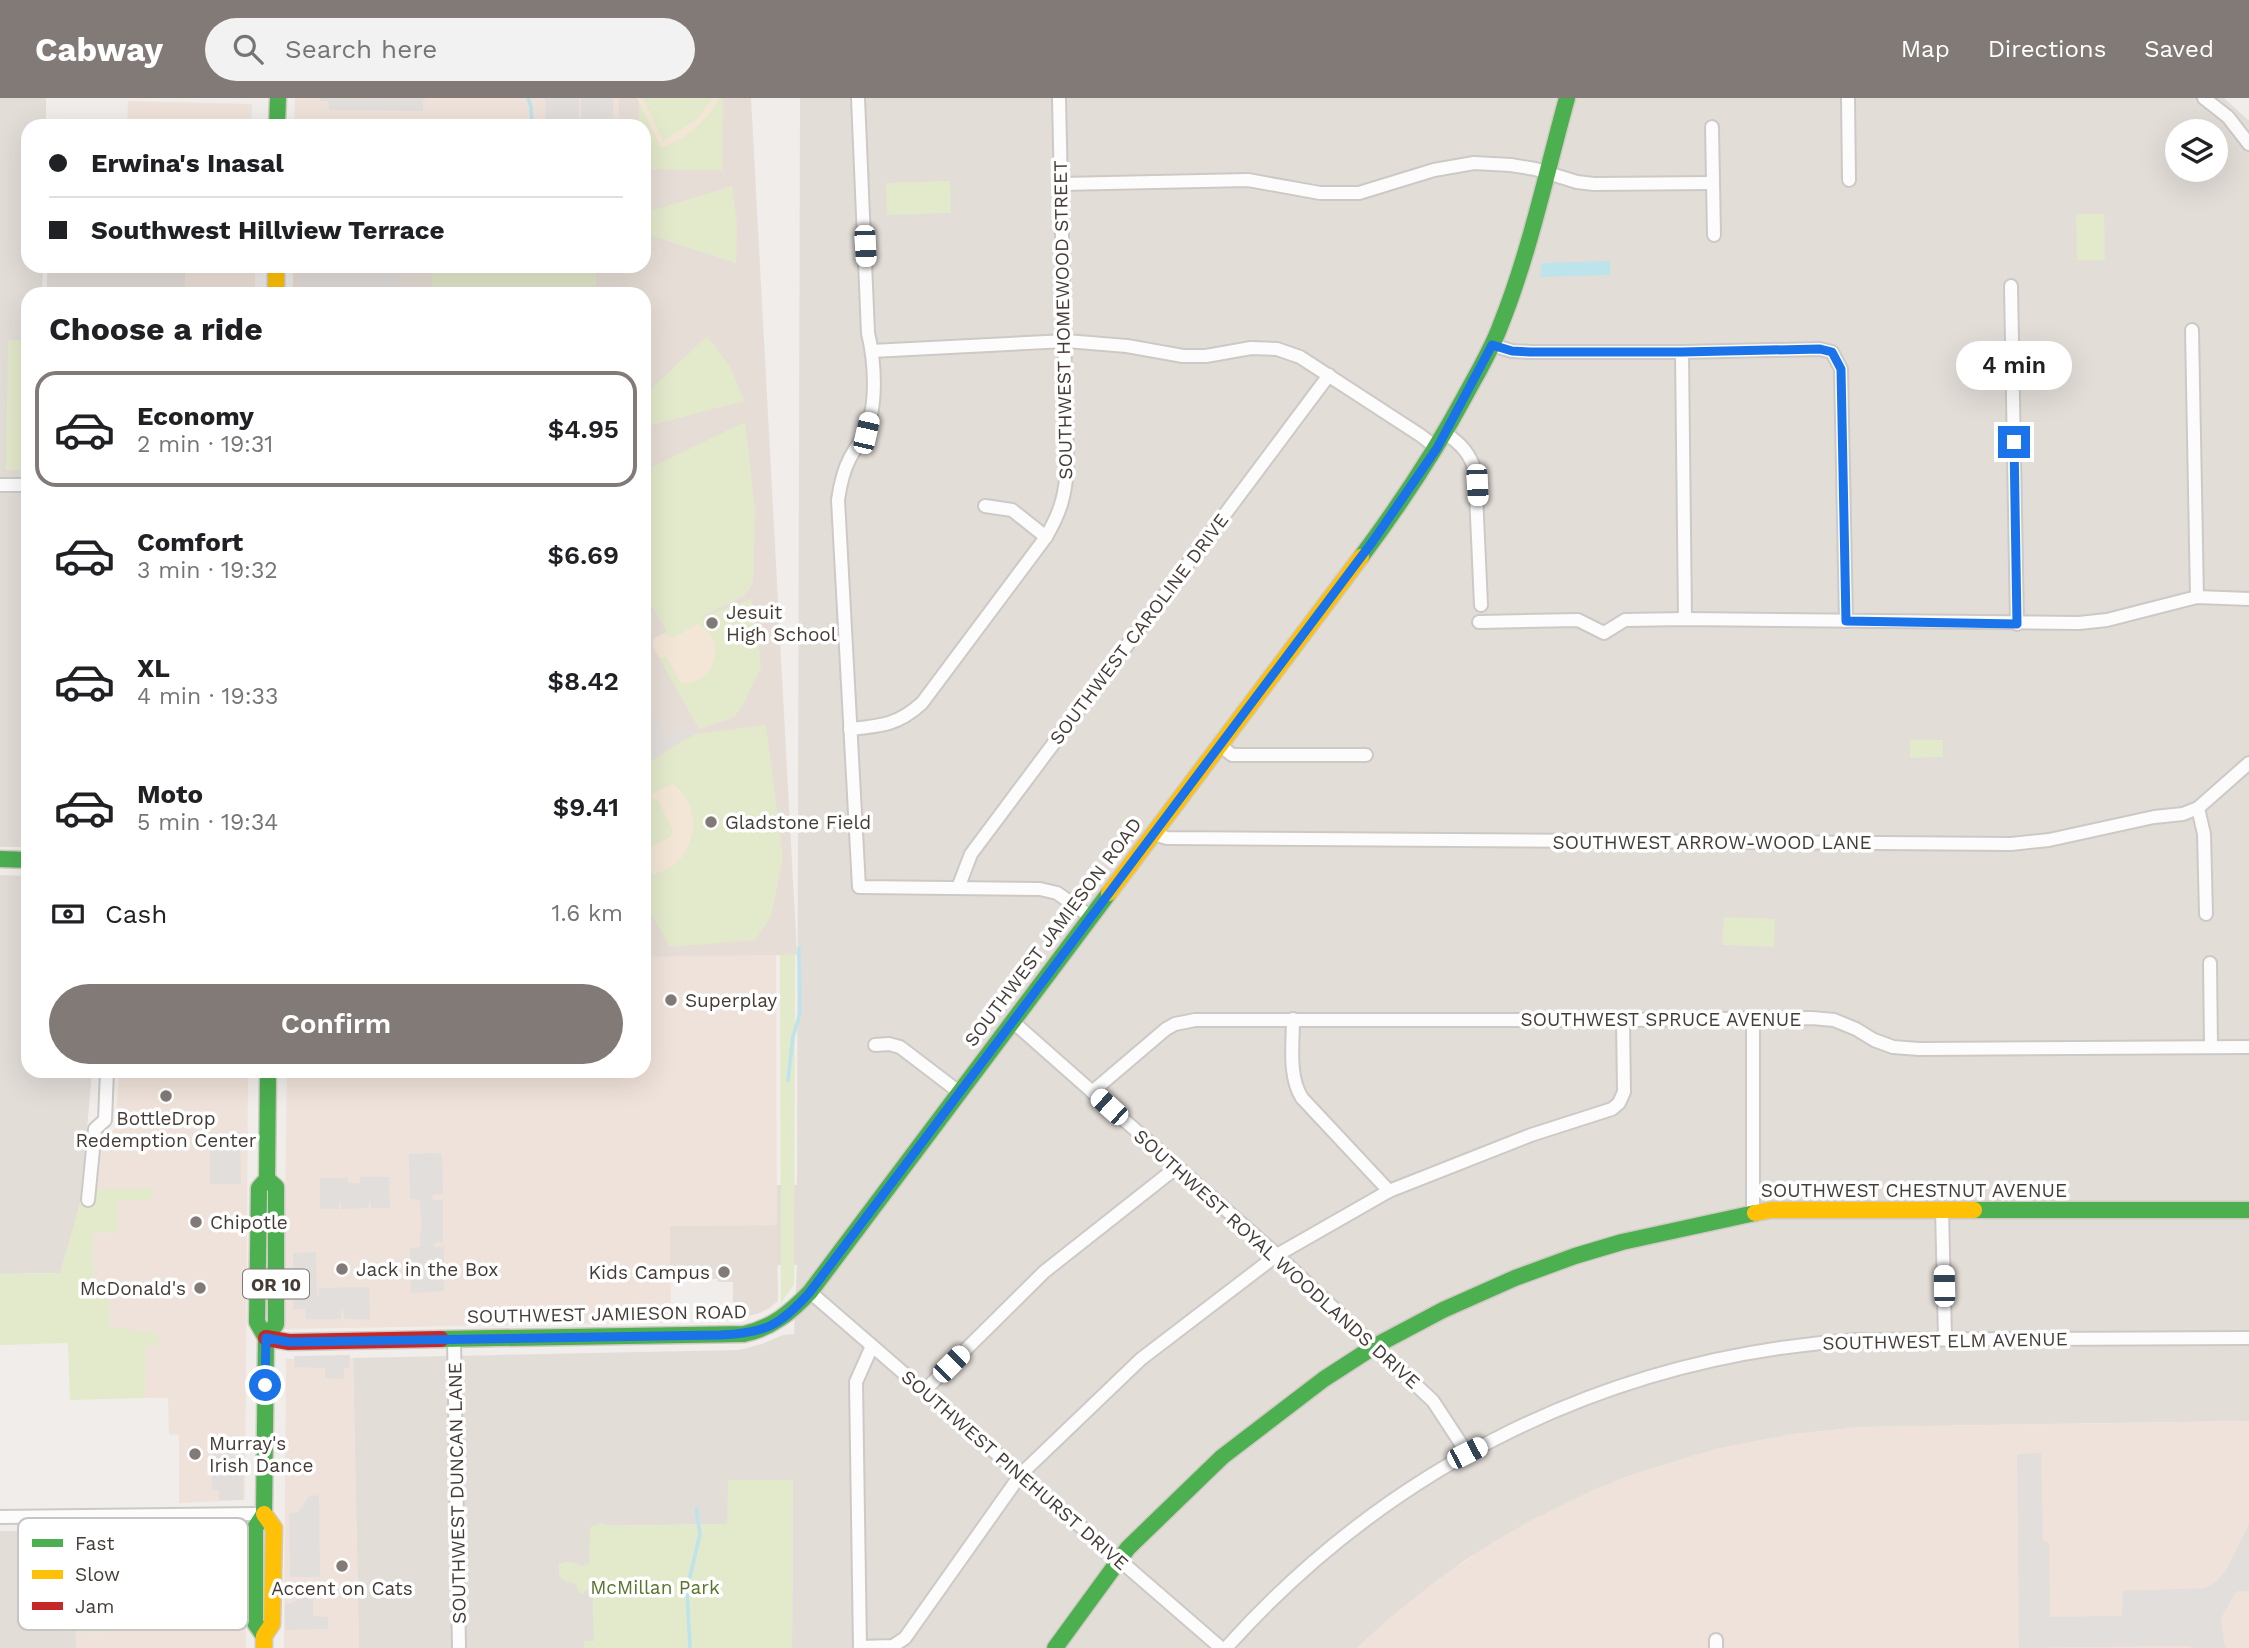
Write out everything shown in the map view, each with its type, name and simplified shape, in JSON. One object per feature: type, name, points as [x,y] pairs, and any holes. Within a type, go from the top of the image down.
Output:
[{"type":"street","points":[[277,119],[278,98]]},
{"type":"street","points":[[858,98],[868,332],[874,380],[866,433],[849,459],[841,480],[838,500],[859,887],[1040,889],[1057,893],[1091,917]]},
{"type":"street","name":"SOUTHWEST HOMEWOOD STREET","points":[[850,729],[897,722],[910,715],[922,703],[1046,537],[1058,516],[1066,489],[1066,341],[1059,98]]},
{"type":"street","name":"SOUTHWEST JAMIESON ROAD","points":[[266,1338],[289,1342],[744,1334],[754,1333],[776,1323],[794,1309],[810,1292],[1373,541],[1437,448],[1492,345],[1524,262],[1567,98]]},
{"type":"street","points":[[1848,98],[1849,180]]},
{"type":"street","points":[[2204,98],[2228,117],[2249,144]]},
{"type":"street","points":[[1712,127],[1714,235]]},
{"type":"street","points":[[1061,184],[1248,180],[1320,193],[1359,193],[1434,170],[1474,163],[1511,165],[1594,184],[1713,183]]},
{"type":"street","points":[[2011,286],[2017,624]]},
{"type":"street","points":[[2192,330],[2197,597]]},
{"type":"street","points":[[872,351],[1066,341],[1127,346],[1183,356],[1206,356],[1251,348],[1277,349],[1300,357],[1437,448]]},
{"type":"street","points":[[1492,345],[1512,351],[1531,352],[1820,349],[1832,352],[1841,369],[1846,621]]},
{"type":"street","points":[[1682,352],[1685,619]]},
{"type":"street","name":"SOUTHWEST CAROLINE DRIVE","points":[[958,888],[971,853],[1329,375]]},
{"type":"street","points":[[1445,433],[1461,444],[1474,465],[1481,605]]},
{"type":"street","points":[[0,485],[21,485]]},
{"type":"street","points":[[985,506],[1012,510],[1046,537]]},
{"type":"street","points":[[1479,622],[1578,620],[1604,633],[1625,620],[2079,623],[2106,620],[2197,597],[2249,599]]},
{"type":"street","points":[[1220,745],[1231,755],[1366,755]]},
{"type":"street","name":"SOUTHWEST ARROW-WOOD LANE","points":[[1154,834],[1181,839],[2011,844],[2049,840],[2154,817],[2183,814],[2198,808],[2249,763]]},
{"type":"street","points":[[2198,808],[2204,834],[2206,914]]},
{"type":"street","points":[[0,859],[21,860]]},
{"type":"street","points":[[2210,963],[2211,1046]]},
{"type":"street","name":"SOUTHWEST SPRUCE AVENUE","points":[[1092,1092],[1166,1029],[1175,1024],[1195,1020],[1812,1018],[1833,1020],[1893,1046],[1919,1049],[2249,1046]]},
{"type":"street","points":[[1293,1019],[1294,1079],[1297,1090],[1389,1191]]},
{"type":"street","points":[[872,1346],[856,1382],[860,1648],[893,1646],[905,1638],[1021,1474],[1141,1359],[1277,1255],[1389,1191],[1531,1135],[1612,1109],[1619,1103],[1624,1092],[1623,1020]]},
{"type":"street","points":[[1753,1020],[1753,1212]]},
{"type":"street","name":"SOUTHWEST ROYAL WOODLANDS DRIVE","points":[[1012,1021],[1277,1255],[1375,1346],[1439,1408],[1467,1453]]},
{"type":"street","points":[[875,1045],[889,1044],[900,1047],[959,1092]]},
{"type":"street","points":[[88,1200],[95,1129],[105,1119],[107,1078]]},
{"type":"street","name":"OR 10","points":[[264,1642],[272,1624],[274,1541],[274,1528],[264,1514],[266,1338],[276,1324],[276,1187],[267,1179],[268,1078]]},
{"type":"street","points":[[925,1390],[1044,1272],[1177,1167]]},
{"type":"street","name":"SOUTHWEST CHESTNUT AVENUE","points":[[1055,1648],[1118,1560],[1222,1457],[1324,1379],[1375,1346],[1443,1310],[1515,1278],[1622,1242],[1753,1212],[1795,1209],[2249,1210]]},
{"type":"street","points":[[1942,1209],[1945,1338]]},
{"type":"street","name":"SOUTHWEST PINEHURST DRIVE","points":[[810,1292],[1223,1648]]},
{"type":"street","name":"SOUTHWEST ELM AVENUE","points":[[1223,1648],[1277,1594],[1336,1542],[1415,1485],[1518,1426],[1562,1407],[1650,1376],[1752,1352],[1821,1342],[1945,1338],[2249,1338]]},
{"type":"street","name":"SOUTHWEST DUNCAN LANE","points":[[454,1339],[460,1648]]},
{"type":"street","points":[[0,1517],[264,1514]]},
{"type":"shaded area","points":[[0,98],[46,98],[46,119],[21,119],[21,273],[43,273],[42,287],[21,287],[21,847],[0,847]]},
{"type":"shaded area","points":[[295,98],[619,98],[619,119],[294,119]]},
{"type":"shaded area","points":[[320,98],[426,98],[423,101],[423,111],[329,110],[328,101],[320,101]]},
{"type":"shaded area","points":[[545,98],[579,98],[579,119],[546,119]]},
{"type":"shaded area","points":[[581,98],[613,98],[613,119],[581,119]]},
{"type":"shaded area","name":"Jesuit High School","points":[[619,98],[751,98],[797,955],[651,957],[651,287],[293,287],[293,273],[651,273],[651,119],[619,119]]},
{"type":"shaded area","points":[[800,98],[2224,98],[2249,121],[2249,1421],[1862,1427],[1793,1434],[1716,1449],[1631,1475],[1532,1520],[1465,1560],[1391,1617],[1357,1648],[792,1648],[793,1480],[728,1481],[728,1524],[592,1526],[594,1641],[584,1642],[584,1648],[359,1648],[353,1358],[739,1350],[783,1335],[794,1334],[797,1265],[777,1265],[777,1185],[797,1185]]},
{"type":"shaded area","points":[[128,101],[252,104],[251,119],[127,119]]},
{"type":"shaded area","points":[[47,273],[185,273],[185,287],[47,287]]},
{"type":"shaded area","points":[[185,273],[255,273],[255,287],[185,287]]},
{"type":"shaded area","points":[[302,273],[397,273],[397,287],[302,287]]},
{"type":"shaded area","points":[[654,718],[666,739],[691,725],[695,733],[651,759],[651,720]]},
{"type":"shaded area","points":[[0,875],[21,876],[21,1078],[91,1078],[81,1200],[61,1273],[0,1274]]},
{"type":"shaded area","points":[[776,955],[777,1225],[670,1226],[671,1322],[283,1329],[287,1078],[651,1078],[651,957]]},
{"type":"shaded area","points":[[119,1078],[248,1078],[245,1500],[179,1503],[179,1435],[169,1434],[168,1398],[145,1398],[146,1345],[110,1328],[94,1299],[93,1233],[118,1232],[117,1200],[152,1199],[151,1188],[97,1189],[101,1131],[115,1130]]},
{"type":"shaded area","points":[[230,1132],[240,1132],[241,1184],[210,1184],[210,1147],[230,1146]]},
{"type":"shaded area","points":[[409,1154],[442,1154],[443,1194],[434,1194],[431,1197],[433,1200],[443,1200],[443,1242],[433,1245],[444,1247],[444,1291],[411,1293],[410,1248],[420,1247],[422,1228],[420,1200],[410,1199]]},
{"type":"shaded area","points":[[360,1177],[389,1177],[390,1208],[371,1208],[370,1198],[368,1208],[341,1209],[340,1199],[338,1209],[320,1209],[320,1178],[348,1178],[348,1183],[360,1183]]},
{"type":"shaded area","name":"Kids Campus","points":[[777,1225],[778,1301],[768,1309],[733,1319],[733,1282],[718,1282],[718,1279],[670,1279],[670,1226]]},
{"type":"shaded area","points":[[316,1252],[317,1296],[319,1288],[369,1287],[370,1319],[345,1319],[343,1309],[341,1319],[306,1319],[305,1309],[293,1309],[293,1253]]},
{"type":"shaded area","points":[[350,1355],[349,1368],[344,1368],[344,1379],[325,1378],[325,1368],[295,1367],[294,1356]]},
{"type":"shaded area","points":[[353,1358],[359,1648],[284,1648],[286,1359]]},
{"type":"shaded area","points":[[2249,1421],[2249,1648],[1357,1648],[1437,1580],[1532,1520],[1631,1475],[1716,1449],[1793,1434],[1862,1427]]},
{"type":"shaded area","points":[[234,1443],[235,1460],[243,1461],[243,1500],[219,1500],[219,1491],[212,1490],[211,1446]]},
{"type":"shaded area","points":[[2041,1453],[2043,1541],[2049,1542],[2050,1617],[2122,1616],[2123,1591],[2205,1588],[2225,1572],[2249,1524],[2249,1588],[2248,1591],[2238,1591],[2234,1595],[2221,1618],[2227,1648],[2019,1648],[2017,1454]]},
{"type":"shaded area","points":[[310,1495],[319,1496],[320,1577],[290,1577],[289,1513],[298,1512]]},
{"type":"shaded area","points":[[0,1531],[18,1531],[18,1630],[76,1630],[76,1648],[0,1648]]},
{"type":"shaded area","points":[[305,1593],[313,1593],[313,1616],[328,1617],[328,1629],[285,1630],[285,1604],[293,1603]]},
{"type":"shaded area","points":[[110,1630],[246,1630],[246,1648],[76,1648],[76,1633],[111,1632]]},
{"type":"green space","points":[[637,98],[723,98],[722,170],[651,169],[651,119],[639,119]]},
{"type":"green space","points":[[950,181],[951,213],[887,215],[886,183]]},
{"type":"green space","points":[[732,186],[737,224],[736,263],[651,235],[651,211]]},
{"type":"green space","points":[[2076,214],[2104,214],[2105,260],[2077,260]]},
{"type":"green space","points":[[432,273],[596,273],[596,287],[432,287]]},
{"type":"green space","points":[[707,336],[730,366],[744,401],[651,425],[651,389]]},
{"type":"green space","points":[[8,340],[21,341],[21,470],[6,470]]},
{"type":"green space","points":[[745,422],[755,509],[753,583],[744,596],[695,620],[751,599],[761,667],[742,707],[734,717],[699,729],[653,647],[654,638],[667,632],[651,605],[651,468]]},
{"type":"green space","name":"Gladstone Field","points":[[766,725],[783,858],[771,916],[755,940],[670,947],[651,913],[651,762],[696,734]]},
{"type":"green space","points":[[1910,740],[1943,740],[1943,757],[1910,758]]},
{"type":"green space","points":[[1724,917],[1775,919],[1774,947],[1722,945]]},
{"type":"green space","points":[[795,954],[794,1284],[781,1303],[780,955]]},
{"type":"green space","points":[[152,1188],[152,1200],[117,1200],[118,1232],[93,1233],[94,1299],[109,1299],[110,1327],[158,1333],[159,1345],[146,1346],[145,1398],[70,1400],[68,1343],[0,1345],[0,1274],[60,1273],[81,1200],[97,1189]]},
{"type":"green space","name":"McMillan Park","points":[[728,1480],[793,1480],[792,1648],[584,1648],[584,1641],[594,1641],[593,1585],[582,1594],[579,1593],[576,1584],[565,1581],[559,1575],[559,1564],[589,1564],[590,1529],[598,1524],[727,1524]]},
{"type":"green space","points":[[76,1630],[111,1630],[111,1632],[76,1633]]},
{"type":"sand","points":[[637,98],[643,98],[663,141],[696,120],[713,98],[719,98],[709,114],[695,128],[679,140],[661,148],[651,127],[651,119],[647,119]]},
{"type":"sand","points":[[698,624],[708,632],[713,641],[714,661],[703,677],[693,682],[681,683],[666,657],[659,658],[653,647],[654,638],[663,634],[673,638]]},
{"type":"sand","points":[[673,784],[684,796],[691,810],[693,825],[691,840],[684,854],[674,865],[661,872],[651,873],[651,846],[670,837],[673,831],[658,800],[651,798],[651,795]]},
{"type":"water","points":[[1610,261],[1610,275],[1540,277],[1542,263]]},
{"type":"waterway","points":[[528,98],[532,119]]},
{"type":"waterway","points":[[788,1080],[793,1037],[800,1013],[799,948]]},
{"type":"waterway","points":[[690,1648],[687,1589],[700,1534],[696,1508]]},
{"type":"traffic: fast","points":[[277,119],[278,98]]},
{"type":"traffic: fast","points":[[1361,557],[1429,458],[1493,342],[1529,240],[1567,98]]},
{"type":"traffic: fast","points":[[0,859],[21,860]]},
{"type":"traffic: fast","points":[[441,1339],[744,1334],[763,1328],[780,1318],[810,1292],[1109,893]]},
{"type":"traffic: fast","points":[[264,1636],[255,1623],[255,1528],[264,1514],[266,1338],[257,1322],[259,1188],[267,1179],[268,1078]]},
{"type":"traffic: fast","points":[[266,1338],[276,1324],[276,1187],[267,1179]]},
{"type":"traffic: fast","points":[[1974,1210],[2249,1210]]},
{"type":"traffic: fast","points":[[1055,1648],[1128,1548],[1222,1457],[1324,1379],[1375,1346],[1443,1310],[1515,1278],[1575,1256],[1622,1242],[1755,1213]]},
{"type":"traffic: slow","points":[[276,273],[276,287]]},
{"type":"traffic: slow","points":[[1109,893],[1361,557]]},
{"type":"traffic: slow","points":[[1755,1213],[1771,1210],[1974,1210]]},
{"type":"traffic: slow","points":[[264,1514],[274,1528],[272,1624],[264,1636],[264,1647]]},
{"type":"traffic: jam","points":[[266,1338],[289,1342],[441,1339]]},
{"type":"place","name":"Jesuit High School","points":[[712,623]]},
{"type":"place","name":"Gladstone Field","points":[[711,822]]},
{"type":"place","name":"Superplay","points":[[671,1000]]},
{"type":"place","name":"BottleDrop Redemption Center","points":[[166,1096]]},
{"type":"place","name":"Chipotle","points":[[196,1222]]},
{"type":"place","name":"Jack in the Box","points":[[342,1269]]},
{"type":"place","name":"Kids Campus","points":[[724,1272]]},
{"type":"place","name":"McDonald's","points":[[200,1288]]},
{"type":"place","name":"Murray's Irish Dance","points":[[195,1454]]},
{"type":"place","name":"Accent on Cats","points":[[342,1566]]},
{"type":"route","points":[[265,1385],[266,1338],[289,1342],[744,1334],[754,1333],[776,1323],[794,1309],[810,1292],[1410,490],[1437,448],[1492,345],[1512,351],[1531,352],[1820,349],[1832,352],[1841,369],[1846,621],[2017,624],[2014,442]]}]
